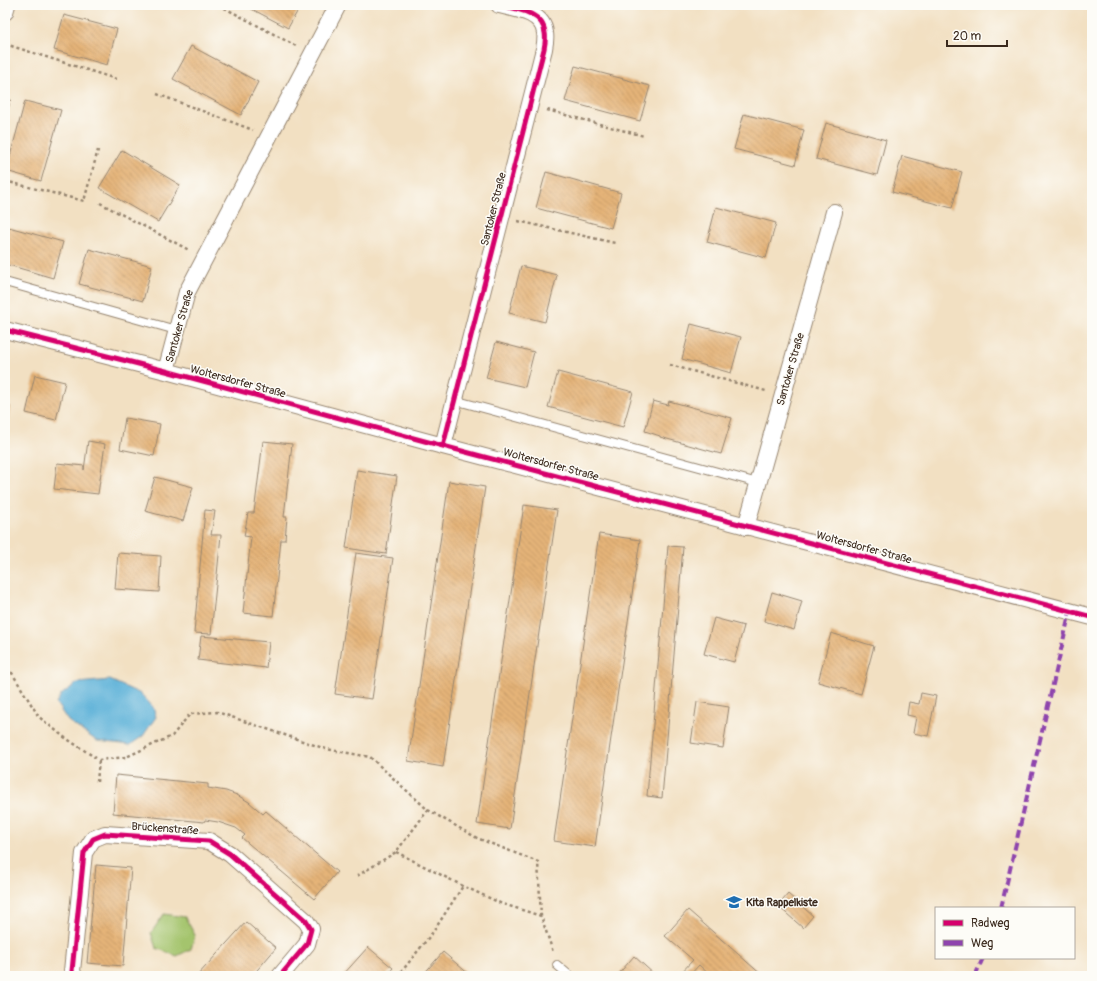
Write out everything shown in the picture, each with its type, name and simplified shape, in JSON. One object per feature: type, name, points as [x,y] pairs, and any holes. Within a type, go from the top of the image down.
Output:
[{"type":"street","points":[[5,12],[7,5]]},
{"type":"street","name":"Santoker Straße","points":[[166,371],[187,292],[338,5]]},
{"type":"street","name":"Santoker Straße","points":[[443,446],[544,49],[545,32],[541,22],[528,12],[500,5]]},
{"type":"street","name":"Santoker Straße","points":[[746,527],[834,212]]},
{"type":"street","name":"Woltersdorfer Straße","points":[[5,330],[166,371],[746,527],[1092,617]]},
{"type":"street","name":"Brückenstraße","points":[[74,976],[72,972],[84,853],[93,839],[105,834],[209,842],[230,854],[306,921],[311,929],[307,944],[280,976]]},
{"type":"lane","points":[[5,282],[176,330]]},
{"type":"lane","points":[[454,400],[758,483]]},
{"type":"lane","points":[[557,965],[570,976]]},
{"type":"path","points":[[218,5],[312,55]]},
{"type":"path","points":[[5,44],[116,78]]},
{"type":"path","points":[[156,94],[269,136]]},
{"type":"path","points":[[5,118],[10,99]]},
{"type":"path","points":[[530,106],[644,136]]},
{"type":"path","points":[[5,181],[84,201],[98,150]]},
{"type":"path","points":[[100,202],[205,259]]},
{"type":"path","points":[[501,217],[615,243]]},
{"type":"path","points":[[670,365],[783,395]]},
{"type":"path","points":[[5,672],[12,673],[39,718],[64,737],[99,760],[126,757],[172,736],[190,714],[217,712],[326,749],[370,757],[428,810],[477,838],[538,862],[541,916],[557,965]]},
{"type":"path","points":[[97,782],[99,760]]},
{"type":"path","points":[[357,876],[396,852],[428,810]]},
{"type":"path","points":[[396,852],[500,903],[541,916]]},
{"type":"path","points":[[408,976],[402,971],[433,932],[463,886]]},
{"type":"green space","points":[[164,914],[185,917],[195,935],[191,949],[177,956],[156,948],[151,933]]},
{"type":"water","points":[[110,680],[141,694],[153,707],[156,717],[143,736],[130,745],[97,741],[68,721],[56,703],[61,695],[77,683]]},
{"type":"building","points":[[244,5],[301,5],[288,28]]},
{"type":"building","points":[[64,15],[117,29],[107,65],[54,50]]},
{"type":"building","points":[[191,46],[258,82],[241,115],[173,79]]},
{"type":"building","points":[[575,66],[650,86],[640,121],[565,101]]},
{"type":"building","points":[[25,101],[61,110],[41,181],[6,171]]},
{"type":"building","points":[[744,114],[804,130],[795,165],[734,149]]},
{"type":"building","points":[[826,123],[886,140],[877,175],[816,159]]},
{"type":"building","points":[[122,150],[180,185],[158,222],[99,188]]},
{"type":"building","points":[[902,156],[962,172],[952,208],[892,192]]},
{"type":"building","points":[[546,172],[621,193],[611,228],[536,208]]},
{"type":"building","points":[[716,207],[776,223],[766,258],[707,242]]},
{"type":"building","points":[[5,226],[63,242],[53,278],[5,264]]},
{"type":"building","points":[[89,249],[152,266],[143,301],[79,284]]},
{"type":"building","points":[[521,266],[557,275],[545,322],[509,313]]},
{"type":"building","points":[[691,324],[741,337],[731,373],[682,359]]},
{"type":"building","points":[[496,342],[534,352],[525,387],[486,378]]},
{"type":"building","points":[[558,372],[633,392],[623,427],[548,407]]},
{"type":"building","points":[[35,375],[65,382],[56,420],[26,413]]},
{"type":"building","points":[[653,401],[668,405],[669,401],[732,418],[721,454],[660,437],[645,431]]},
{"type":"building","points":[[5,405],[10,406],[6,441],[5,441]]},
{"type":"building","points":[[125,418],[160,424],[154,456],[120,449]]},
{"type":"building","points":[[88,441],[105,444],[98,494],[54,489],[57,463],[84,466],[84,470]]},
{"type":"building","points":[[263,441],[292,444],[284,517],[287,517],[285,540],[281,540],[273,616],[243,613],[251,537],[244,536],[248,513],[254,513]]},
{"type":"building","points":[[357,470],[397,476],[386,554],[346,548]]},
{"type":"building","points":[[155,477],[193,487],[183,521],[145,511]]},
{"type":"building","points":[[449,481],[485,487],[443,767],[408,761]]},
{"type":"building","points":[[524,505],[557,510],[510,829],[477,824]]},
{"type":"building","points":[[205,510],[215,511],[211,535],[221,535],[211,634],[194,633]]},
{"type":"building","points":[[599,534],[640,540],[595,847],[554,841]]},
{"type":"building","points":[[668,546],[683,547],[662,798],[647,796]]},
{"type":"building","points":[[118,553],[161,556],[159,592],[115,589]]},
{"type":"building","points":[[356,553],[393,558],[372,699],[335,694]]},
{"type":"building","points":[[772,592],[802,601],[794,630],[764,621]]},
{"type":"building","points":[[714,618],[744,626],[734,662],[704,654]]},
{"type":"building","points":[[831,633],[874,646],[861,694],[818,682]]},
{"type":"building","points":[[201,636],[269,642],[266,668],[198,660]]},
{"type":"building","points":[[921,693],[936,696],[928,736],[913,733],[916,717],[907,715],[909,702],[919,704]]},
{"type":"building","points":[[697,702],[729,707],[723,748],[691,743]]},
{"type":"building","points":[[116,775],[208,784],[208,788],[226,791],[237,795],[249,802],[263,814],[266,811],[337,872],[314,899],[242,838],[245,835],[236,828],[218,822],[205,820],[204,822],[113,813]]},
{"type":"building","points":[[96,865],[131,868],[123,966],[87,963]]},
{"type":"building","points":[[788,894],[813,916],[803,928],[778,906]]},
{"type":"building","points":[[688,910],[763,976],[711,976],[699,965],[689,976],[678,976],[693,960],[665,936]]},
{"type":"building","points":[[246,922],[276,948],[252,976],[197,976]]},
{"type":"building","points":[[368,947],[393,968],[386,976],[342,976]]},
{"type":"building","points":[[443,952],[471,976],[422,976]]},
{"type":"building","points":[[634,956],[656,976],[617,976]]},
{"type":"marked path","points":[[1001,907],[1070,611]]},
{"type":"marked path","points":[[975,976],[983,959]]},
{"type":"cycle path","points":[[443,446],[545,43],[545,33],[539,20],[528,13],[499,5]]},
{"type":"cycle path","points":[[5,330],[166,371],[443,446],[1092,617]]},
{"type":"cycle path","points":[[74,976],[72,971],[84,853],[93,839],[105,834],[209,841],[230,854],[306,921],[311,929],[307,944],[280,976]]},
{"type":"place","name":"Kita Rappelkiste","points":[[734,902]]}]
